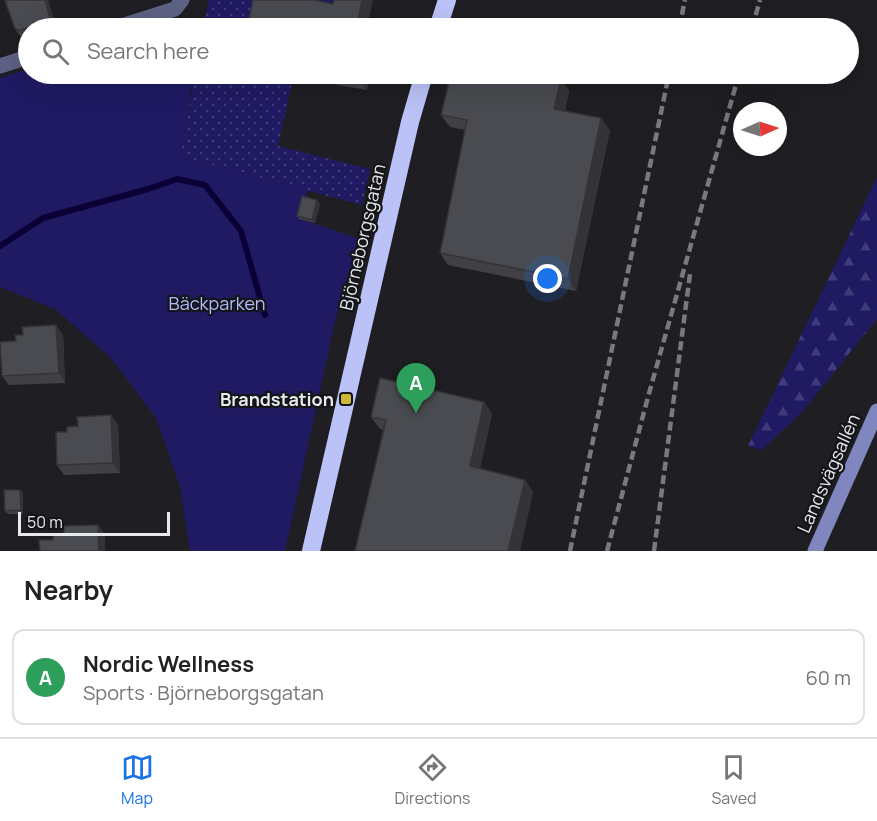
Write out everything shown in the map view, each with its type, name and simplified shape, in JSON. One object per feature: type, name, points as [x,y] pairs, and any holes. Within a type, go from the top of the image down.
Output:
[{"type":"highway","points":[[441,18],[447,0]]},
{"type":"highway","name":"Björneborgsgatan","points":[[311,551],[410,122],[421,84]]},
{"type":"main road","name":"Landsvägsallén","points":[[815,551],[877,411]]},
{"type":"street","points":[[147,18],[175,9],[182,0]]},
{"type":"street","points":[[0,66],[18,60]]},
{"type":"green space","points":[[209,0],[344,0],[341,18],[205,18]]},
{"type":"green space","name":"Bäckparken","points":[[18,72],[18,84],[192,84],[180,157],[308,189],[300,219],[360,239],[341,297],[285,551],[190,551],[180,487],[156,418],[110,357],[55,309],[0,287],[0,78]]},
{"type":"green space","points":[[193,84],[292,84],[278,146],[370,169],[362,205],[180,157]]},
{"type":"green space","points":[[877,177],[877,319],[802,412],[762,450],[748,446]]},
{"type":"building","points":[[5,0],[45,0],[50,18],[18,18],[18,31],[15,29]]},
{"type":"building","points":[[253,0],[314,0],[333,4],[334,0],[362,0],[359,18],[249,18]]},
{"type":"building","points":[[449,84],[560,84],[554,109],[601,118],[568,279],[440,253],[467,120],[441,115]]},
{"type":"building","points":[[302,196],[317,200],[312,220],[297,216]]},
{"type":"building","points":[[56,325],[59,373],[2,376],[0,342],[16,341],[15,335],[23,335],[22,327]]},
{"type":"building","points":[[380,378],[484,402],[470,466],[525,480],[508,551],[355,551],[386,420],[371,417]]},
{"type":"building","points":[[111,415],[113,463],[57,465],[56,432],[67,432],[67,427],[78,426],[77,417]]},
{"type":"building","points":[[4,490],[20,490],[21,510],[5,511]]},
{"type":"building","points":[[98,525],[99,551],[40,551],[39,540],[53,540],[53,535],[64,534],[64,526]]},
{"type":"waterway","points":[[0,246],[43,218],[177,179],[205,185],[241,231],[265,315]]},
{"type":"railway","points":[[681,18],[685,0]]},
{"type":"railway","points":[[755,18],[760,0]]},
{"type":"railway","points":[[570,551],[667,84]]},
{"type":"railway","points":[[607,551],[736,84]]},
{"type":"railway","points":[[654,551],[690,274]]},
{"type":"place","name":"Brandstation","points":[[346,399]]},
{"type":"place","name":"Nordic Wellness","points":[[416,413]]}]
